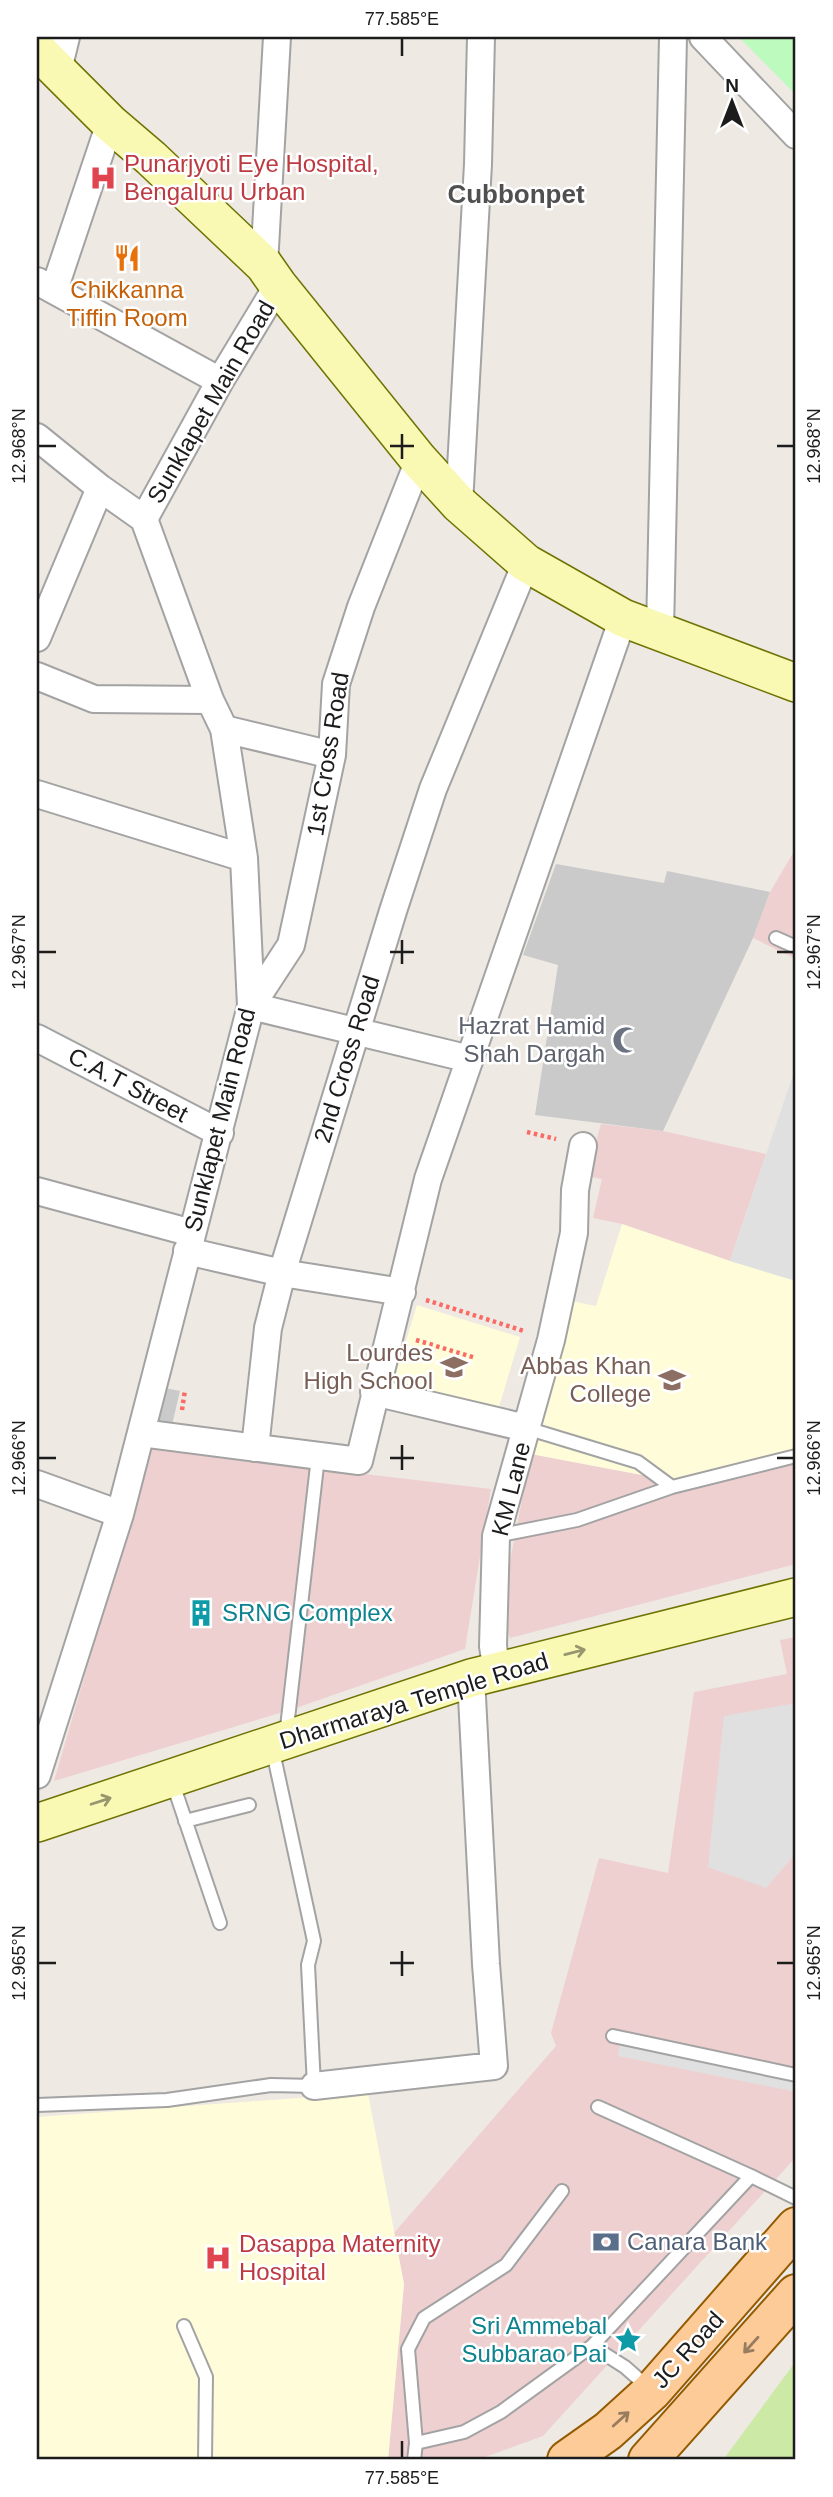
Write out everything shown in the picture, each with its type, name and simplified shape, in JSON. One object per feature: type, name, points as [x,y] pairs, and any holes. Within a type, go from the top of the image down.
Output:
[{"type":"main road","name":"JC Road","points":[[567,2460],[608,2431],[652,2391],[796,2228]]},
{"type":"main road","name":"JC Road","points":[[648,2460],[796,2294]]},
{"type":"street","points":[[271,275],[277,37]]},
{"type":"street","points":[[459,504],[478,164],[481,37]]},
{"type":"street","points":[[660,631],[673,37]]},
{"type":"street","points":[[703,37],[796,135]]},
{"type":"street","points":[[48,58],[110,123],[151,158],[271,275],[419,460],[459,504],[526,563],[623,618],[796,683]]},
{"type":"street","points":[[110,123],[45,285],[220,381]]},
{"type":"street","name":"Sunklapet Main Road","points":[[37,1774],[120,1514],[251,1006],[244,858],[224,729],[210,700],[144,519],[220,381],[271,275]]},
{"type":"street","points":[[37,437],[100,488],[144,519]]},
{"type":"street","name":"1st Cross Road","points":[[251,1006],[291,945],[332,755],[336,684],[360,607],[419,460]]},
{"type":"street","points":[[37,638],[100,488]]},
{"type":"street","name":"2nd Cross Road","points":[[255,1448],[268,1328],[355,1032],[433,789],[526,563]]},
{"type":"street","points":[[141,1433],[359,1461],[428,1179],[623,618]]},
{"type":"street","points":[[37,676],[94,699],[210,700]]},
{"type":"street","points":[[224,729],[332,755]]},
{"type":"street","points":[[37,794],[244,858]]},
{"type":"street","points":[[251,1006],[470,1059]]},
{"type":"street","name":"C.A.T Street","points":[[37,1038],[220,1133]]},
{"type":"street","name":"KM Lane","points":[[314,2086],[494,2066],[485,1964],[484,1675],[494,1646],[496,1536],[551,1340],[574,1233],[575,1190],[583,1146]]},
{"type":"street","points":[[37,1191],[282,1273],[402,1292]]},
{"type":"street","points":[[374,1392],[526,1428]]},
{"type":"street","points":[[37,1484],[120,1514]]},
{"type":"street","name":"Dharmaraya Temple Road","points":[[37,1823],[484,1675],[796,1597]]},
{"type":"lane","points":[[776,938],[796,947]]},
{"type":"lane","points":[[526,1428],[638,1462],[672,1487]]},
{"type":"lane","points":[[496,1536],[577,1520],[672,1487],[796,1456]]},
{"type":"lane","points":[[37,2105],[167,2101],[271,2085],[314,2086],[308,1965],[314,1941],[278,1742],[318,1457]]},
{"type":"lane","points":[[171,1778],[220,1923]]},
{"type":"lane","points":[[186,1821],[249,1805]]},
{"type":"lane","points":[[614,2036],[796,2075]]},
{"type":"lane","points":[[598,2106],[796,2198]]},
{"type":"lane","points":[[416,2443],[464,2432],[501,2412],[592,2346],[751,2176]]},
{"type":"lane","points":[[414,2460],[416,2443],[408,2349],[424,2318],[506,2265],[562,2191]]},
{"type":"lane","points":[[184,2326],[206,2377],[205,2460]]},
{"type":"lane","points":[[592,2346],[625,2367],[652,2391]]},
{"type":"path","points":[[402,1292],[524,1331]]},
{"type":"path","points":[[391,1332],[476,1358]]},
{"type":"shaded area","points":[[796,848],[796,959],[753,938],[770,892]]},
{"type":"shaded area","name":"Hazrat Hamid Shah Dargah","points":[[556,864],[664,883],[667,871],[770,892],[753,938],[663,1131],[535,1115],[558,965],[523,955]]},
{"type":"shaded area","points":[[796,1066],[796,1281],[730,1261]]},
{"type":"shaded area","points":[[601,1124],[663,1131],[766,1154],[730,1261],[622,1224],[593,1218],[602,1179],[586,1176]]},
{"type":"shaded area","name":"Abbas Khan College","points":[[622,1224],[796,1281],[796,1462],[695,1485],[531,1454],[567,1300],[596,1306]]},
{"type":"shaded area","name":"Lourdes High School","points":[[417,1305],[520,1337],[496,1417],[392,1386]]},
{"type":"shaded area","points":[[160,1387],[180,1391],[171,1429],[149,1427]]},
{"type":"shaded area","points":[[152,1445],[491,1489],[465,1649],[293,1709],[54,1781]]},
{"type":"shaded area","points":[[531,1454],[695,1485],[796,1462],[796,1564],[510,1638],[500,1612]]},
{"type":"shaded area","points":[[796,1637],[796,2157],[543,2436],[477,2460],[388,2460],[404,2284],[394,2233],[556,2046],[551,2033],[599,1858],[668,1873],[694,1692],[787,1674],[780,1640]]},
{"type":"shaded area","points":[[796,1703],[796,1853],[766,1888],[708,1867],[724,1716]]},
{"type":"shaded area","points":[[620,2044],[796,2079],[796,2092],[618,2056]]},
{"type":"shaded area","name":"Dasappa Maternity Hospital","points":[[368,2093],[404,2284],[388,2460],[37,2460],[37,2117]]},
{"type":"green space","points":[[739,37],[796,37],[796,95]]},
{"type":"green space","points":[[796,2361],[796,2460],[723,2460]]},
{"type":"place","name":"Punarjyoti Eye Hospital, Bengaluru Urban","points":[[103,178]]},
{"type":"place","name":"Chikkanna Tiffin Room","points":[[127,258]]},
{"type":"place","name":"Hazrat Hamid Shah Dargah","points":[[626,1040]]},
{"type":"place","name":"Lourdes High School","points":[[454,1367]]},
{"type":"place","name":"Abbas Khan College","points":[[672,1380]]},
{"type":"place","name":"SRNG Complex","points":[[201,1613]]},
{"type":"place","name":"Canara Bank","points":[[606,2242]]},
{"type":"place","name":"Dasappa Maternity Hospital","points":[[218,2258]]},
{"type":"place","name":"Sri Ammebal Subbarao Pai","points":[[628,2340]]},
{"type":"district","name":"Cubbonpet","points":[[516,194]]}]
